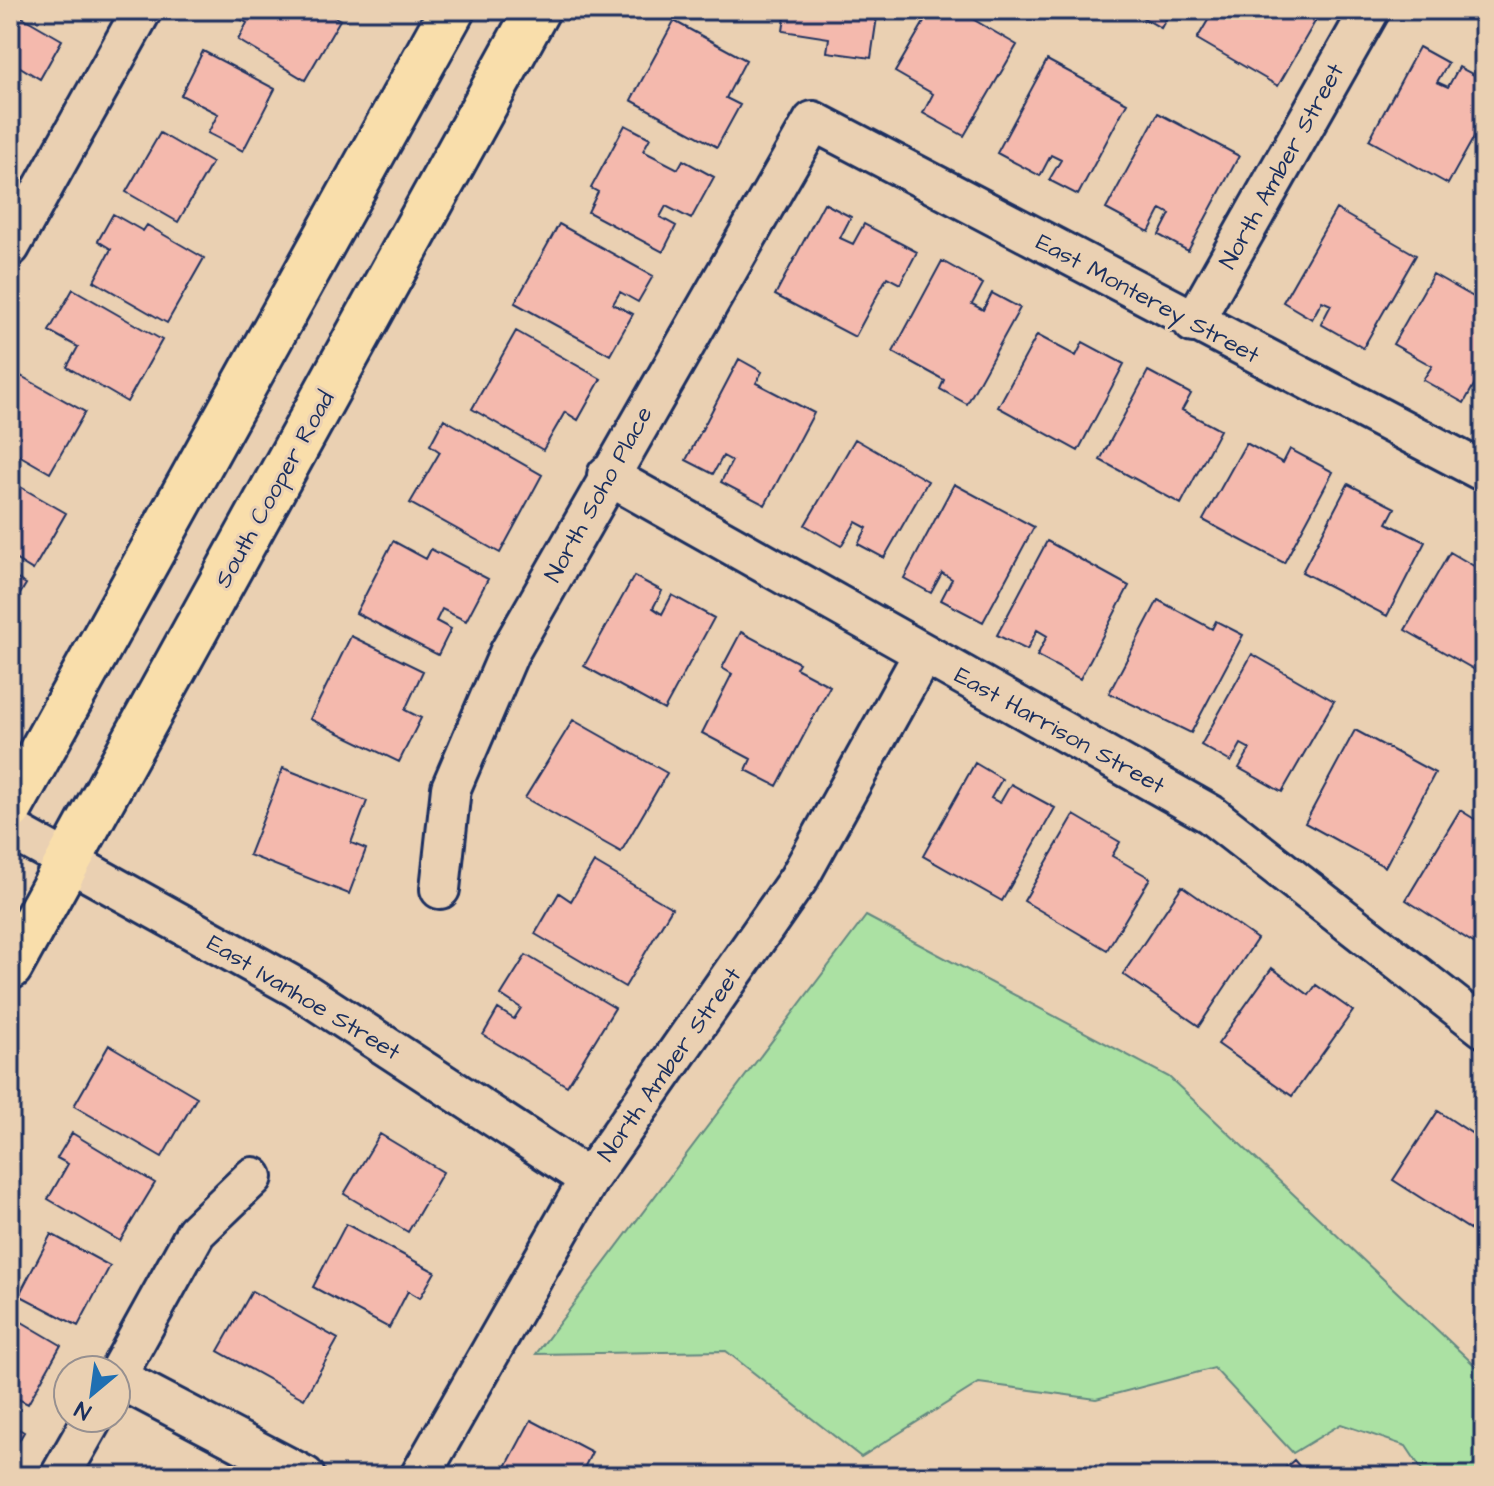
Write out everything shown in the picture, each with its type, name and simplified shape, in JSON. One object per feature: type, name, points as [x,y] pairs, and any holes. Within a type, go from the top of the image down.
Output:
[{"type":"main road","points":[[10,808],[452,10]]},
{"type":"main road","name":"South Cooper Road","points":[[10,967],[537,10]]},
{"type":"street","points":[[10,247],[142,10]]},
{"type":"street","name":"North Amber Street","points":[[1193,323],[1370,10]]},
{"type":"street","name":"East Monterey Street","points":[[813,121],[1193,323],[1484,472]]},
{"type":"street","name":"North Soho Place","points":[[440,889],[451,788],[509,653],[607,475],[813,121]]},
{"type":"street","name":"East Harrison Street","points":[[607,475],[1210,814],[1484,1028]]},
{"type":"street","name":"North Amber Street","points":[[420,1476],[589,1179],[799,878],[923,654]]},
{"type":"street","name":"East Ivanhoe Street","points":[[10,829],[297,988],[589,1179]]},
{"type":"street","points":[[129,1354],[196,1232],[253,1177]]},
{"type":"street","points":[[132,1385],[305,1476]]},
{"type":"street","points":[[60,1476],[84,1434]]},
{"type":"green space","points":[[866,916],[1169,1077],[1484,1374],[1484,1476],[1426,1476],[1406,1446],[1341,1424],[1293,1453],[1214,1368],[1096,1399],[979,1383],[861,1457],[726,1351],[536,1354]]},
{"type":"building","points":[[10,10],[62,40],[40,79],[12,62],[10,65]]},
{"type":"building","points":[[322,10],[340,20],[305,80],[238,40],[247,23],[226,11]]},
{"type":"building","points":[[786,10],[878,10],[871,58],[827,52],[829,38],[783,31]]},
{"type":"building","points":[[931,10],[957,10],[1017,45],[964,136],[923,113],[933,94],[895,72]]},
{"type":"building","points":[[1130,10],[1171,10],[1161,28]]},
{"type":"building","points":[[1214,10],[1314,10],[1320,13],[1278,86],[1197,39]]},
{"type":"building","points":[[674,21],[746,60],[726,98],[740,105],[717,147],[631,100]]},
{"type":"building","points":[[1419,47],[1448,63],[1437,82],[1448,87],[1459,67],[1484,80],[1484,119],[1448,184],[1369,140]]},
{"type":"building","points":[[203,51],[275,89],[243,151],[208,133],[218,114],[181,95]]},
{"type":"building","points":[[1047,60],[1127,103],[1078,195],[1049,180],[1061,160],[1051,155],[1040,176],[997,153]]},
{"type":"building","points":[[1158,113],[1239,156],[1188,251],[1159,235],[1170,214],[1161,209],[1149,232],[1106,209]]},
{"type":"building","points":[[625,125],[650,138],[643,151],[678,169],[683,160],[714,177],[691,219],[666,206],[660,217],[676,226],[663,252],[588,212],[598,192],[591,188]]},
{"type":"building","points":[[160,133],[212,163],[178,222],[126,192]]},
{"type":"building","points":[[824,203],[851,217],[840,238],[853,244],[864,224],[917,252],[900,284],[887,277],[855,337],[775,295]]},
{"type":"building","points":[[1336,209],[1416,255],[1363,348],[1321,324],[1331,305],[1322,301],[1312,319],[1283,302]]},
{"type":"building","points":[[113,214],[143,231],[147,225],[204,258],[167,323],[94,281],[111,249],[98,241]]},
{"type":"building","points":[[559,224],[653,276],[638,302],[620,292],[613,304],[633,314],[610,355],[515,303]]},
{"type":"building","points":[[942,261],[983,284],[972,304],[983,310],[992,293],[1020,308],[967,404],[940,389],[944,380],[893,352]]},
{"type":"building","points":[[1433,274],[1484,303],[1484,367],[1464,403],[1423,380],[1432,366],[1393,344]]},
{"type":"building","points":[[73,289],[162,340],[127,402],[67,367],[78,347],[49,331]]},
{"type":"building","points":[[516,331],[601,379],[578,420],[565,412],[543,450],[472,409]]},
{"type":"building","points":[[1037,335],[1076,356],[1083,342],[1124,364],[1078,451],[998,407]]},
{"type":"building","points":[[739,359],[762,372],[756,383],[814,413],[765,505],[721,482],[732,461],[723,456],[713,474],[686,460]]},
{"type":"building","points":[[1148,371],[1191,394],[1182,410],[1220,430],[1181,504],[1100,460]]},
{"type":"building","points":[[21,376],[85,412],[50,473],[10,450],[10,395]]},
{"type":"building","points":[[444,419],[542,475],[500,553],[410,503],[440,452],[430,445]]},
{"type":"building","points":[[855,439],[928,481],[884,558],[858,544],[867,528],[856,522],[841,546],[805,525]]},
{"type":"building","points":[[1246,443],[1283,463],[1290,449],[1333,472],[1284,563],[1203,520]]},
{"type":"building","points":[[10,481],[66,513],[33,570],[10,556]]},
{"type":"building","points":[[954,484],[1034,527],[983,622],[941,600],[952,579],[942,573],[931,593],[904,578]]},
{"type":"building","points":[[1348,484],[1395,508],[1387,523],[1425,542],[1387,616],[1302,572]]},
{"type":"building","points":[[393,541],[426,559],[431,549],[488,579],[466,621],[442,609],[436,621],[451,629],[438,655],[356,613]]},
{"type":"building","points":[[1047,541],[1129,586],[1080,679],[1037,656],[1047,636],[1037,630],[1027,650],[997,635]]},
{"type":"building","points":[[1450,552],[1484,572],[1484,675],[1405,630]]},
{"type":"building","points":[[10,575],[26,584],[10,611]]},
{"type":"building","points":[[634,576],[662,591],[653,608],[662,614],[672,595],[714,618],[664,710],[584,666]]},
{"type":"building","points":[[1158,600],[1212,629],[1216,621],[1243,635],[1191,733],[1109,693]]},
{"type":"building","points":[[741,632],[799,663],[796,668],[830,686],[777,786],[746,770],[751,759],[702,733],[732,674],[722,668]]},
{"type":"building","points":[[351,636],[423,671],[405,710],[421,718],[399,762],[310,719]]},
{"type":"building","points":[[1252,654],[1334,701],[1282,792],[1239,768],[1250,749],[1241,744],[1231,762],[1201,745]]},
{"type":"building","points":[[573,720],[667,773],[621,852],[525,798]]},
{"type":"building","points":[[1355,730],[1435,773],[1385,867],[1305,823]]},
{"type":"building","points":[[975,763],[1002,779],[991,798],[1000,803],[1011,784],[1055,808],[1002,901],[923,856]]},
{"type":"building","points":[[283,768],[367,801],[351,843],[366,849],[349,894],[249,855]]},
{"type":"building","points":[[1460,810],[1484,825],[1483,949],[1406,900]]},
{"type":"building","points":[[1074,815],[1120,842],[1112,856],[1150,878],[1107,950],[1024,901]]},
{"type":"building","points":[[594,862],[672,908],[625,987],[535,934],[559,893],[571,901]]},
{"type":"building","points":[[1182,886],[1257,939],[1199,1026],[1123,974]]},
{"type":"building","points":[[526,955],[615,1008],[567,1086],[483,1035],[498,1009],[514,1019],[521,1008],[501,995]]},
{"type":"building","points":[[1272,968],[1309,995],[1316,985],[1353,1011],[1292,1096],[1218,1044]]},
{"type":"building","points":[[109,1045],[197,1097],[162,1157],[74,1106]]},
{"type":"building","points":[[1438,1111],[1476,1136],[1484,1124],[1484,1210],[1471,1230],[1393,1180]]},
{"type":"building","points":[[72,1133],[155,1183],[120,1241],[48,1199],[68,1164],[57,1158]]},
{"type":"building","points":[[380,1134],[443,1172],[408,1232],[344,1194]]},
{"type":"building","points":[[346,1224],[435,1272],[420,1298],[408,1291],[389,1328],[313,1287]]},
{"type":"building","points":[[51,1234],[110,1266],[78,1326],[19,1295]]},
{"type":"building","points":[[252,1291],[338,1339],[304,1399],[218,1351]]},
{"type":"building","points":[[10,1315],[61,1345],[56,1354],[52,1354],[52,1361],[28,1404],[10,1395]]},
{"type":"building","points":[[531,1420],[592,1452],[580,1476],[501,1476]]},
{"type":"building","points":[[10,1424],[24,1432],[10,1456]]},
{"type":"building","points":[[1294,1460],[1308,1476],[1276,1476]]}]
